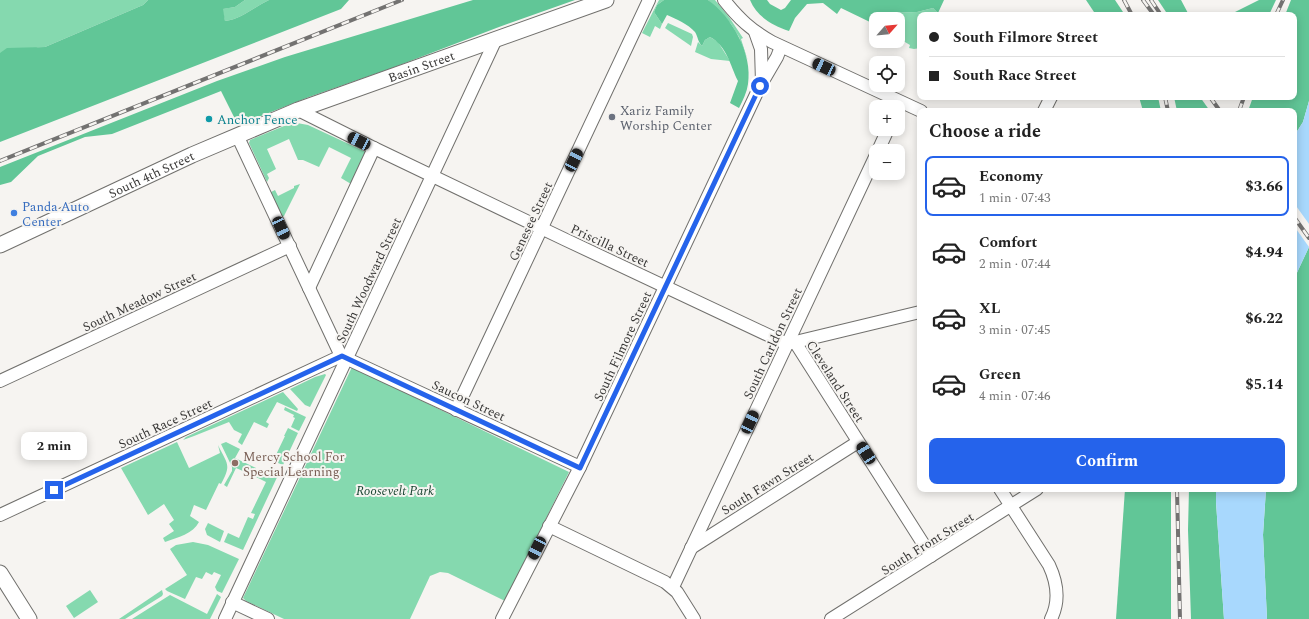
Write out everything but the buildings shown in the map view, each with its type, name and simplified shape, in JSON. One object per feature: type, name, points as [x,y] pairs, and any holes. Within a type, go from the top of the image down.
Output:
[{"type":"main road","name":"Basin Street","points":[[237,134],[298,110],[606,0]]},
{"type":"main road","name":"South 4th Street","points":[[0,244],[237,134]]},
{"type":"main road","points":[[0,574],[29,619]]},
{"type":"street","name":"Genesee Street","points":[[456,410],[649,0]]},
{"type":"street","points":[[724,0],[732,10],[755,32],[781,47],[888,100]]},
{"type":"street","name":"South Filmore Street","points":[[755,32],[761,49],[762,82]]},
{"type":"street","name":"South Woodward Street","points":[[224,619],[344,357],[432,176],[496,39]]},
{"type":"street","name":"South Filmore Street","points":[[502,619],[580,468],[762,82],[777,57],[781,47]]},
{"type":"street","points":[[905,107],[917,110]]},
{"type":"street","name":"Priscilla Street","points":[[298,110],[432,176],[665,287],[791,343]]},
{"type":"street","points":[[237,134],[309,288],[344,357]]},
{"type":"street","points":[[309,288],[374,148]]},
{"type":"street","name":"South Carldon Street","points":[[673,587],[791,343],[869,170]]},
{"type":"street","name":"South Meadow Street","points":[[0,381],[290,246]]},
{"type":"street","points":[[791,343],[917,313]]},
{"type":"street","name":"Cleveland Street","points":[[791,343],[858,442],[931,556]]},
{"type":"street","name":"Saucon Street","points":[[344,357],[580,468]]},
{"type":"street","name":"South Race Street","points":[[0,515],[344,357]]},
{"type":"street","name":"South Fawn Street","points":[[691,548],[858,442]]},
{"type":"street","points":[[1002,492],[1049,565],[1056,585],[1056,604],[1051,619]]},
{"type":"street","name":"South Front Street","points":[[831,619],[1032,492]]},
{"type":"street","points":[[549,526],[673,587],[694,619]]},
{"type":"street","points":[[232,602],[268,619]]},
{"type":"green space","points":[[0,0],[148,0],[143,5],[45,47],[38,47],[0,68]]},
{"type":"green space","points":[[148,0],[245,0],[235,7],[223,9],[225,21],[237,18],[269,0],[349,0],[341,9],[0,142],[0,53],[7,48],[45,47],[143,5]]},
{"type":"green space","points":[[245,0],[269,0],[237,18],[225,21],[222,9],[235,7]]},
{"type":"green space","points":[[473,0],[575,0],[309,97],[238,125],[221,91],[112,134],[85,137],[38,156],[11,182],[0,185],[0,167],[217,81],[285,57]]},
{"type":"green space","points":[[659,0],[664,0],[657,5],[654,12],[662,24],[660,29],[655,26],[650,37],[642,33]]},
{"type":"green space","points":[[664,0],[708,0],[717,7],[733,26],[744,49],[749,72],[747,90],[739,108],[730,103],[738,81],[727,56],[720,45],[710,37],[705,40],[702,46],[692,29],[682,22],[667,15],[662,24],[654,12],[657,5]]},
{"type":"green space","points":[[708,0],[715,0],[743,38],[741,39],[748,61],[739,37],[731,24]]},
{"type":"green space","points":[[750,0],[767,0],[770,4],[781,10],[785,8],[791,0],[944,0],[938,12],[933,8],[917,12],[869,12],[869,22],[841,8],[837,14],[823,3],[807,4],[795,18],[789,31],[766,20],[757,11]]},
{"type":"green space","points":[[1086,0],[1115,0],[1123,12],[1094,12]]},
{"type":"green space","points":[[1158,0],[1181,0],[1187,12],[1166,12]]},
{"type":"green space","points":[[1259,0],[1276,0],[1270,12],[1235,12]]},
{"type":"green space","points":[[1291,0],[1309,0],[1309,101],[1303,122],[1297,131],[1297,108],[1249,108],[1252,100],[1297,100],[1297,12],[1286,12]]},
{"type":"green space","points":[[933,8],[937,12],[917,12]]},
{"type":"green space","points":[[905,12],[917,12],[917,48],[909,48],[910,45],[905,42]]},
{"type":"green space","points":[[668,23],[692,34],[693,37],[691,46],[665,28]]},
{"type":"green space","points":[[710,37],[718,42],[730,61],[711,59],[695,52],[698,42],[702,46],[705,40]]},
{"type":"green space","points":[[1140,100],[1159,100],[1160,108],[1142,108]]},
{"type":"green space","points":[[1175,100],[1202,100],[1208,108],[1176,108]]},
{"type":"green space","points":[[297,123],[308,125],[366,152],[351,184],[341,178],[351,158],[329,147],[319,167],[303,160],[298,160],[289,139],[267,149],[276,169],[267,174],[269,178],[267,182],[249,143],[250,140],[289,124]]},
{"type":"green space","points":[[300,184],[284,216],[281,218],[269,193],[275,190],[278,196]]},
{"type":"green space","points":[[1309,247],[1309,619],[1267,619],[1263,535],[1266,492],[1297,492],[1297,273]]},
{"type":"green space","name":"Roosevelt Park","points":[[352,367],[569,472],[505,601],[448,573],[440,572],[430,576],[410,619],[284,619],[246,601],[243,598]]},
{"type":"green space","points":[[326,375],[310,407],[305,405],[290,389],[315,377]]},
{"type":"green space","points":[[283,392],[298,409],[297,411],[277,402],[266,422],[269,424],[267,428],[254,422],[242,445],[238,442],[242,434],[234,430],[229,422],[183,440],[186,437]]},
{"type":"green space","points":[[285,407],[306,417],[299,431],[291,427],[295,418],[293,417],[294,415],[284,410]]},
{"type":"green space","points":[[288,428],[298,433],[283,465],[273,461]]},
{"type":"green space","points":[[177,442],[189,468],[220,453],[218,445],[226,460],[227,468],[221,484],[219,483],[206,510],[194,505],[190,516],[199,522],[196,526],[185,535],[165,542],[163,538],[174,531],[169,524],[174,520],[164,504],[148,515],[121,468]]},
{"type":"green space","points":[[226,442],[240,449],[235,458],[256,468],[252,475],[236,468],[227,487],[224,485],[232,471],[232,467],[221,444]]},
{"type":"green space","points":[[270,467],[280,471],[243,550],[224,542],[228,533],[239,538],[248,517],[253,519],[255,514],[251,513],[266,482],[256,477],[259,470],[267,473]]},
{"type":"green space","points":[[1125,492],[1171,492],[1171,619],[1116,619]]},
{"type":"green space","points":[[1189,492],[1216,492],[1224,619],[1191,619],[1188,530]]},
{"type":"green space","points":[[208,523],[224,531],[220,542],[207,535],[205,529]]},
{"type":"green space","points":[[193,542],[208,545],[239,559],[222,593],[217,591],[215,587],[221,575],[214,572],[212,575],[206,572],[202,579],[196,577],[185,599],[165,589],[187,575],[170,549],[176,545]]},
{"type":"green space","points":[[90,590],[98,602],[74,618],[66,606]]},
{"type":"green space","points":[[162,590],[162,596],[125,619],[119,619]]},
{"type":"green space","points":[[217,594],[221,597],[210,619],[132,619],[170,595],[207,614]]},
{"type":"water","points":[[1309,101],[1309,247],[1297,273],[1297,131],[1303,122]]},
{"type":"water","points":[[1216,492],[1266,492],[1263,535],[1267,619],[1224,619]]},
{"type":"pier","points":[[1297,207],[1309,224],[1309,247],[1297,230]]},
{"type":"railway","points":[[0,161],[402,0]]},
{"type":"railway","points":[[1124,0],[1130,12]]},
{"type":"railway","points":[[1143,0],[1152,12]]},
{"type":"railway","points":[[1151,0],[1159,12]]},
{"type":"railway","points":[[1277,12],[1283,0]]},
{"type":"railway","points":[[1166,100],[1167,108]]},
{"type":"railway","points":[[1212,100],[1218,108]]},
{"type":"railway","points":[[1240,108],[1243,100]]},
{"type":"railway","points":[[1297,221],[1309,238]]},
{"type":"railway","points":[[1177,492],[1180,619]]},
{"type":"place","name":"Xariz Family Worship Center","points":[[612,117]]},
{"type":"place","name":"Anchor Fence","points":[[209,119]]},
{"type":"place","name":"Panda Auto Center","points":[[14,213]]},
{"type":"place","name":"Mercy School For Special Learning","points":[[235,463]]},
{"type":"route","points":[[54,490],[342,356],[580,468],[760,86]]}]
